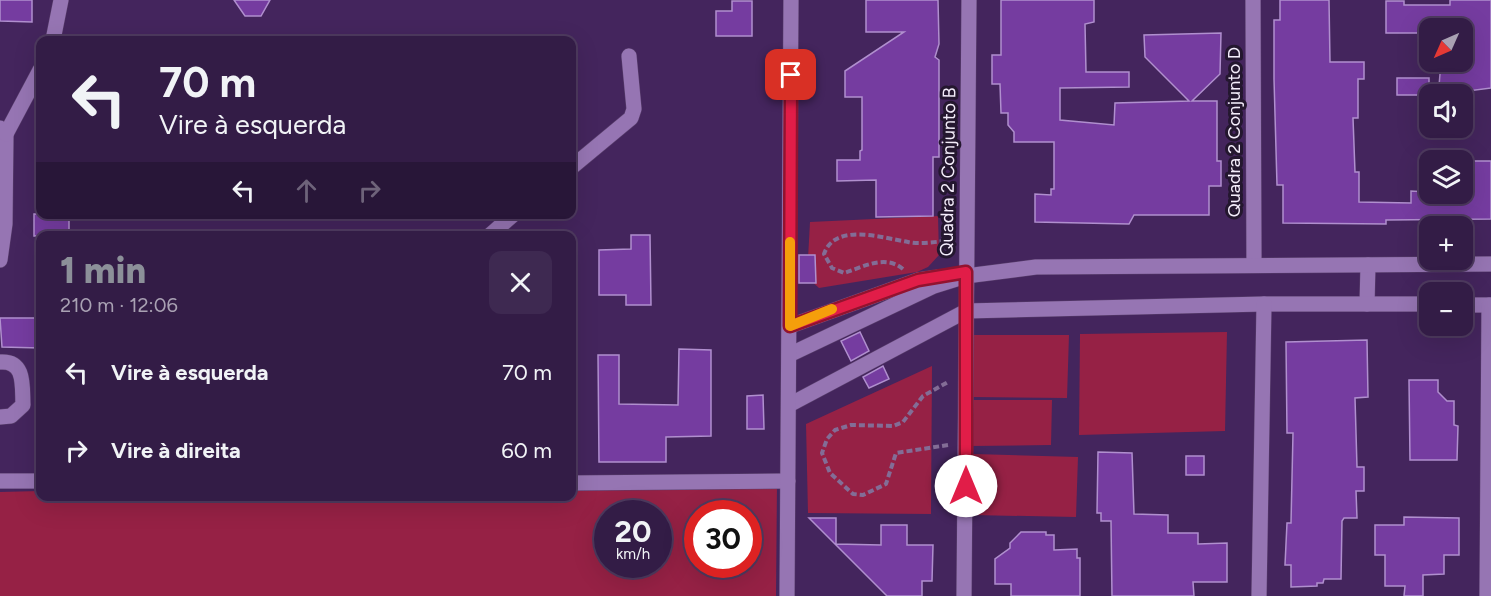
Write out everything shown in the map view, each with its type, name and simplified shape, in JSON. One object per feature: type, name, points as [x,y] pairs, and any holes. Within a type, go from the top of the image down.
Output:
[{"type":"street","points":[[54,36],[61,0]]},
{"type":"street","points":[[788,596],[791,0]]},
{"type":"street","name":"Quadra 2 Conjunto B","points":[[964,596],[969,0]]},
{"type":"street","name":"Quadra 2 Conjunto D","points":[[1253,0],[1254,264]]},
{"type":"street","points":[[576,164],[631,118],[634,109],[629,56]]},
{"type":"street","points":[[0,260],[5,224],[3,131],[36,77]]},
{"type":"street","points":[[495,231],[508,219]]},
{"type":"street","points":[[790,326],[918,280],[1036,267],[1491,264]]},
{"type":"street","points":[[1366,304],[1368,265]]},
{"type":"street","points":[[791,354],[934,286],[966,274]]},
{"type":"street","points":[[1259,596],[1264,304]]},
{"type":"street","points":[[789,405],[966,311],[1264,304],[1419,304]]},
{"type":"street","points":[[1473,305],[1490,305],[1487,596]]},
{"type":"street","points":[[0,362],[14,365],[22,376],[23,405],[11,416],[0,417]]},
{"type":"street","points":[[0,481],[36,481]]},
{"type":"street","points":[[576,483],[788,482]]},
{"type":"path","points":[[918,280],[898,264],[884,261],[844,273],[832,268],[824,254],[827,246],[836,237],[881,235],[910,243],[968,240]]},
{"type":"path","points":[[965,373],[923,396],[903,422],[893,426],[851,425],[835,430],[826,440],[822,453],[830,473],[854,494],[863,495],[886,484],[896,453],[966,442]]},
{"type":"shaded area","points":[[938,216],[939,255],[928,267],[917,272],[819,288],[807,277],[810,222]]},
{"type":"shaded area","points":[[1227,332],[1225,431],[1079,435],[1080,334]]},
{"type":"shaded area","points":[[972,335],[1069,335],[1067,398],[972,397]]},
{"type":"shaded area","points":[[932,366],[931,514],[808,513],[806,424]]},
{"type":"shaded area","points":[[972,400],[1052,400],[1051,445],[970,446]]},
{"type":"shaded area","points":[[973,454],[1078,457],[1076,517],[972,515]]},
{"type":"shaded area","points":[[777,484],[776,596],[0,596],[0,492],[36,491],[36,501],[576,501],[576,486]]},
{"type":"building","points":[[0,0],[32,0],[32,22],[0,21]]},
{"type":"building","points":[[234,0],[270,0],[261,16],[245,16]]},
{"type":"building","points":[[866,0],[938,0],[939,44],[935,57],[939,60],[939,157],[933,157],[933,216],[876,217],[876,180],[837,181],[837,160],[860,160],[862,150],[862,97],[845,97],[845,71],[904,32],[866,32]]},
{"type":"building","points":[[1001,0],[1094,0],[1094,22],[1085,24],[1086,72],[1129,72],[1129,87],[1060,88],[1060,120],[1114,125],[1115,103],[1189,101],[1145,57],[1144,35],[1221,33],[1220,74],[1192,101],[1217,101],[1217,161],[1221,161],[1221,186],[1209,186],[1209,215],[1134,215],[1129,224],[1035,222],[1035,194],[1051,195],[1051,189],[1054,189],[1054,142],[1014,142],[1014,132],[1008,125],[1008,113],[1001,113],[1000,84],[992,84],[992,55],[1001,55]]},
{"type":"building","points":[[1280,0],[1329,0],[1330,62],[1364,62],[1364,79],[1358,79],[1358,118],[1353,118],[1355,172],[1359,172],[1359,202],[1411,203],[1411,191],[1419,191],[1419,204],[1473,204],[1473,161],[1491,161],[1491,219],[1473,219],[1473,216],[1419,216],[1419,220],[1386,220],[1386,224],[1283,223],[1283,185],[1277,185],[1274,79],[1274,20],[1280,20]]},
{"type":"building","points":[[1450,0],[1491,0],[1491,88],[1473,90],[1473,84],[1439,84],[1440,72],[1473,72],[1473,18],[1419,18],[1419,33],[1386,33],[1386,1],[1404,1],[1404,5],[1450,5]]},
{"type":"building","points":[[732,1],[752,1],[752,36],[716,36],[716,11],[732,11]]},
{"type":"building","points":[[1397,78],[1429,78],[1429,84],[1419,84],[1419,95],[1397,95]]},
{"type":"building","points":[[34,214],[36,214],[36,219],[69,219],[69,231],[36,231],[36,236],[34,236]]},
{"type":"building","points":[[631,235],[650,235],[651,305],[626,305],[626,295],[599,295],[599,250],[631,249]]},
{"type":"building","points":[[799,255],[815,255],[816,283],[799,283]]},
{"type":"building","points":[[0,318],[36,318],[36,348],[2,347]]},
{"type":"building","points":[[860,332],[869,351],[851,361],[841,341]]},
{"type":"building","points":[[1367,340],[1368,397],[1355,398],[1357,467],[1364,467],[1364,491],[1356,491],[1357,518],[1344,518],[1342,521],[1341,579],[1324,579],[1323,583],[1317,583],[1317,586],[1291,587],[1291,565],[1285,565],[1287,523],[1291,523],[1293,433],[1287,433],[1286,342]]},
{"type":"building","points":[[679,349],[711,350],[711,436],[666,437],[666,462],[599,462],[598,355],[619,355],[619,404],[678,405]]},
{"type":"building","points":[[883,366],[889,379],[869,388],[863,377]]},
{"type":"building","points":[[1409,380],[1438,380],[1438,392],[1447,401],[1454,401],[1454,425],[1458,426],[1457,460],[1410,460]]},
{"type":"building","points":[[763,395],[764,429],[747,429],[747,396]]},
{"type":"building","points":[[1098,452],[1132,453],[1134,514],[1168,515],[1168,533],[1198,533],[1198,544],[1227,543],[1227,582],[1193,582],[1194,596],[1112,596],[1111,521],[1101,521],[1101,513],[1097,513]]},
{"type":"building","points":[[1186,456],[1204,456],[1204,475],[1186,475]]},
{"type":"building","points":[[1404,517],[1459,518],[1459,555],[1444,555],[1444,574],[1423,575],[1423,596],[1404,596],[1405,586],[1385,586],[1385,555],[1375,555],[1375,525],[1404,525]]},
{"type":"building","points":[[809,518],[836,518],[836,544],[881,545],[881,525],[907,525],[907,545],[933,545],[932,581],[922,581],[922,596],[887,596]]},
{"type":"building","points":[[1021,532],[1046,532],[1046,535],[1054,535],[1054,550],[1077,549],[1077,558],[1080,558],[1080,596],[1011,596],[1011,584],[995,584],[995,559],[1010,548],[1010,543]]},
{"type":"slow traffic","points":[[790,242],[790,326],[832,309]]},
{"type":"route","points":[[791,75],[790,326],[918,280],[966,272],[966,486]]}]
